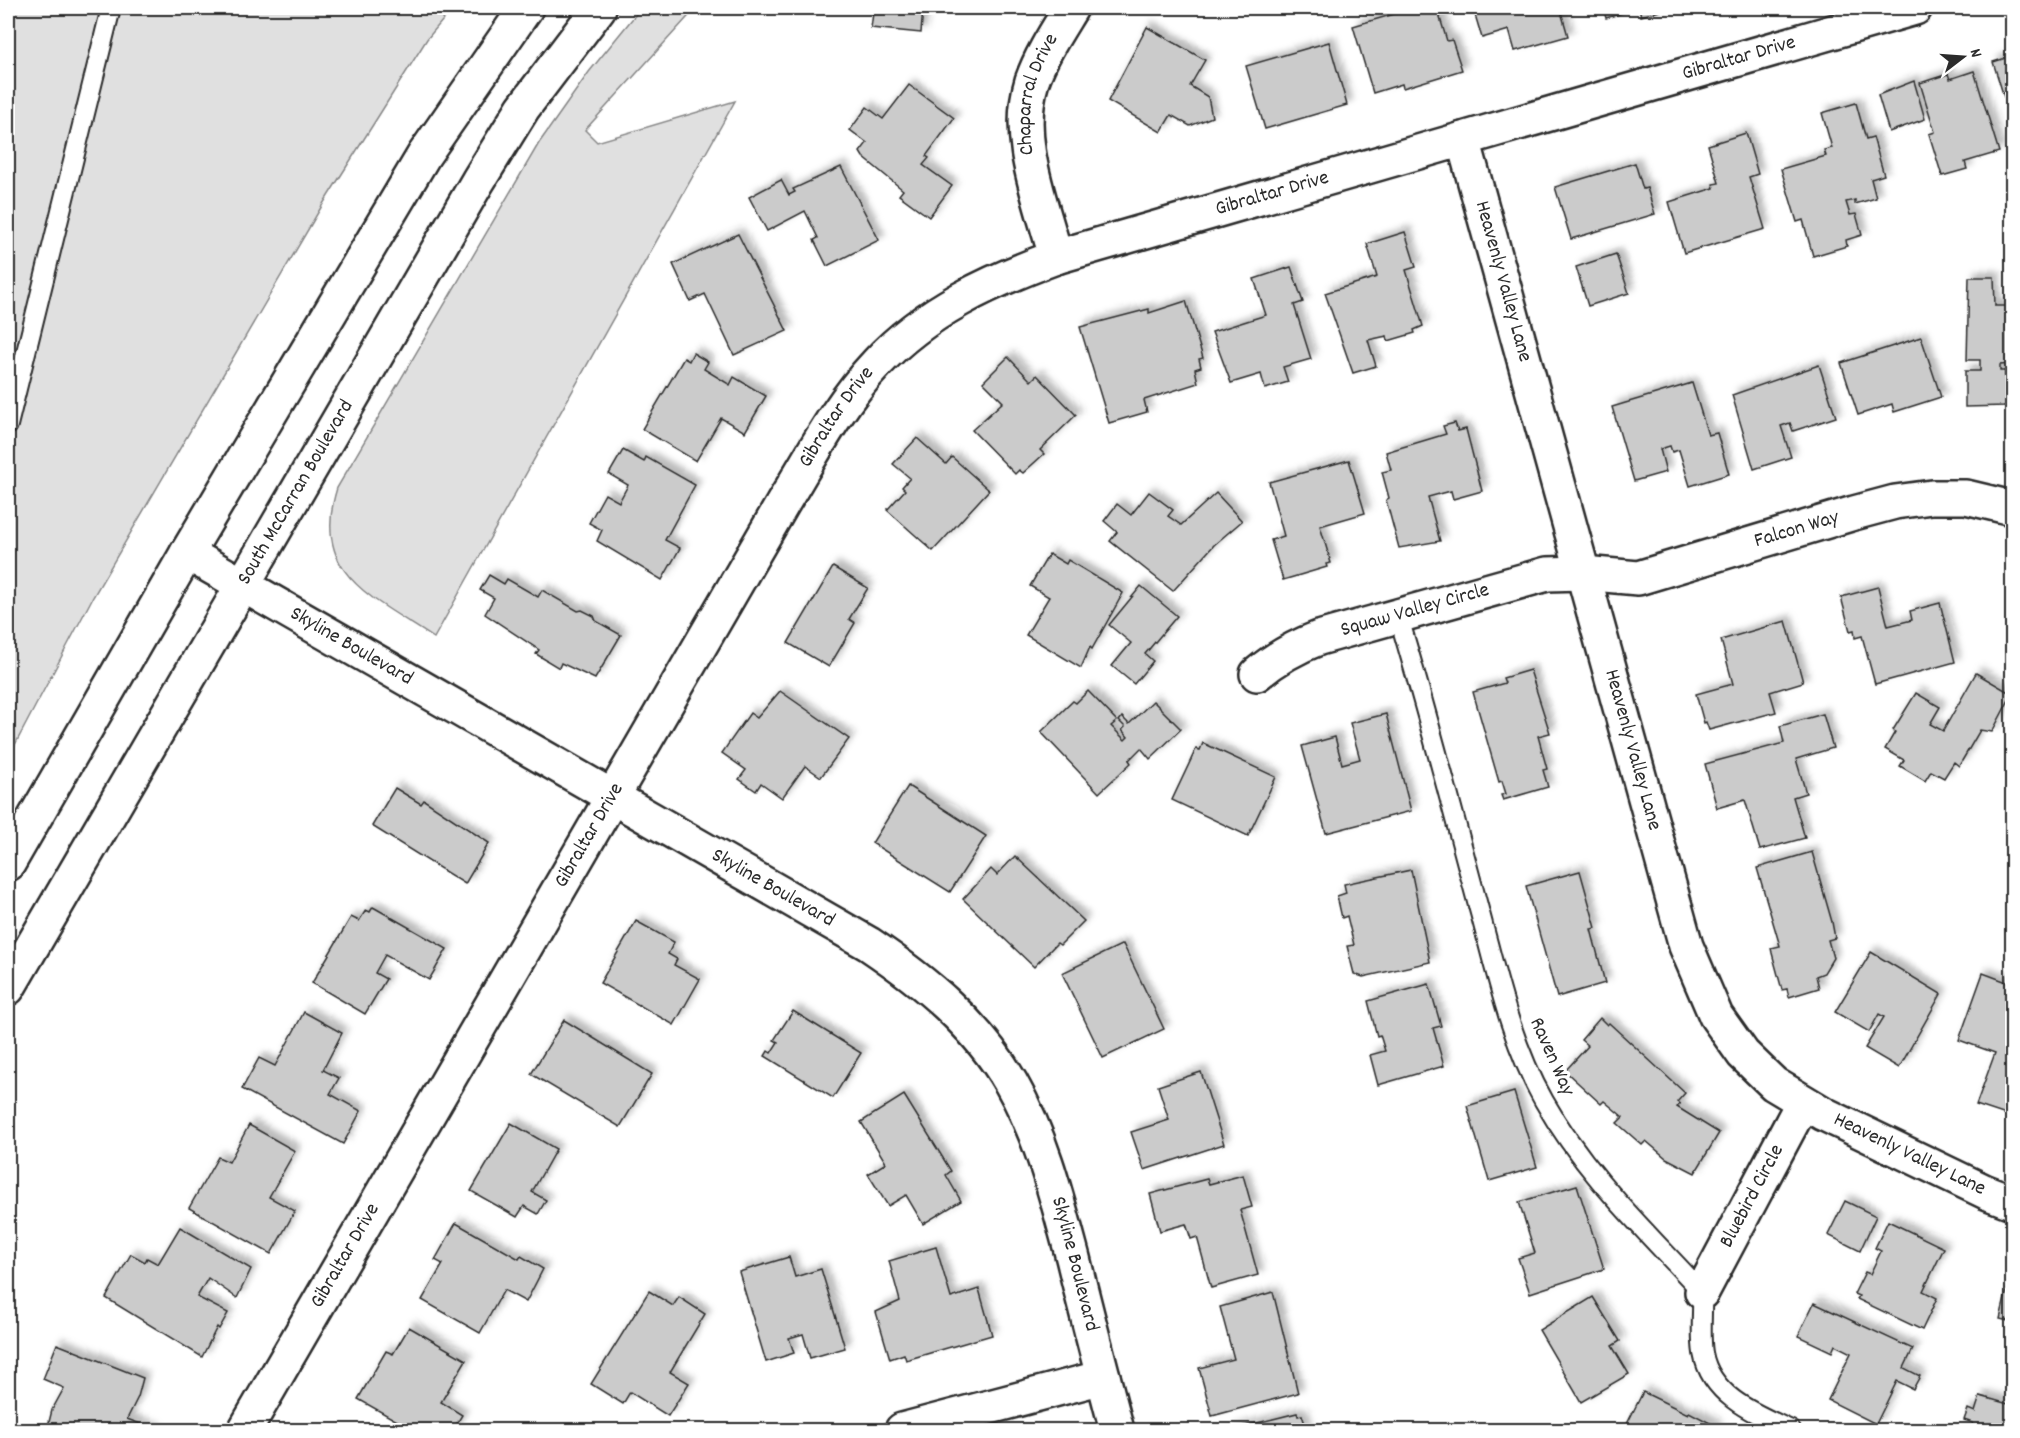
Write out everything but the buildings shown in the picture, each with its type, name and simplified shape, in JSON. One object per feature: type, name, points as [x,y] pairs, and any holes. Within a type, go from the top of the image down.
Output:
[{"type":"street","points":[[8,864],[187,553],[424,155],[526,8]]},
{"type":"street","name":"South McCarran Boulevard","points":[[8,988],[523,108],[600,8]]},
{"type":"street","name":"Chaparral Drive","points":[[1056,256],[1026,139],[1026,115],[1032,82],[1046,49],[1071,8]]},
{"type":"street","name":"Gibraltar Drive","points":[[245,1431],[783,503],[852,392],[894,347],[946,306],[981,288],[1056,256],[1915,8]]},
{"type":"street","name":"Heavenly Valley Lane","points":[[1463,139],[1686,946],[1700,984],[1716,1016],[1743,1054],[1774,1084],[1803,1102],[1975,1187],[2013,1202]]},
{"type":"street","name":"Falcon Way","points":[[1583,573],[1638,578],[1854,513],[1914,499],[1966,497],[2013,508]]},
{"type":"street","name":"Skyline Boulevard","points":[[187,553],[869,944],[914,974],[949,1005],[981,1040],[1010,1082],[1034,1129],[1053,1184],[1117,1431]]},
{"type":"street","name":"Squaw Valley Circle","points":[[1257,674],[1274,659],[1294,647],[1530,578],[1547,574],[1583,573]]},
{"type":"street","name":"Bluebird Circle","points":[[1702,1292],[1803,1102]]},
{"type":"street","points":[[902,1431],[1103,1377]]},
{"type":"lane","points":[[8,425],[111,8]]},
{"type":"lane","name":"Raven Way","points":[[1398,615],[1514,1035],[1527,1069],[1567,1138],[1604,1187],[1702,1292]]},
{"type":"lane","points":[[1702,1292],[1703,1354],[1724,1394],[1747,1409],[1791,1431]]},
{"type":"shaded area","points":[[8,8],[453,8],[427,39],[323,204],[93,597],[8,758]]},
{"type":"shaded area","points":[[641,8],[696,8],[585,130],[597,142],[735,101],[434,638],[369,595],[352,580],[340,563],[332,542],[331,518],[337,488],[539,143],[589,72]]}]
